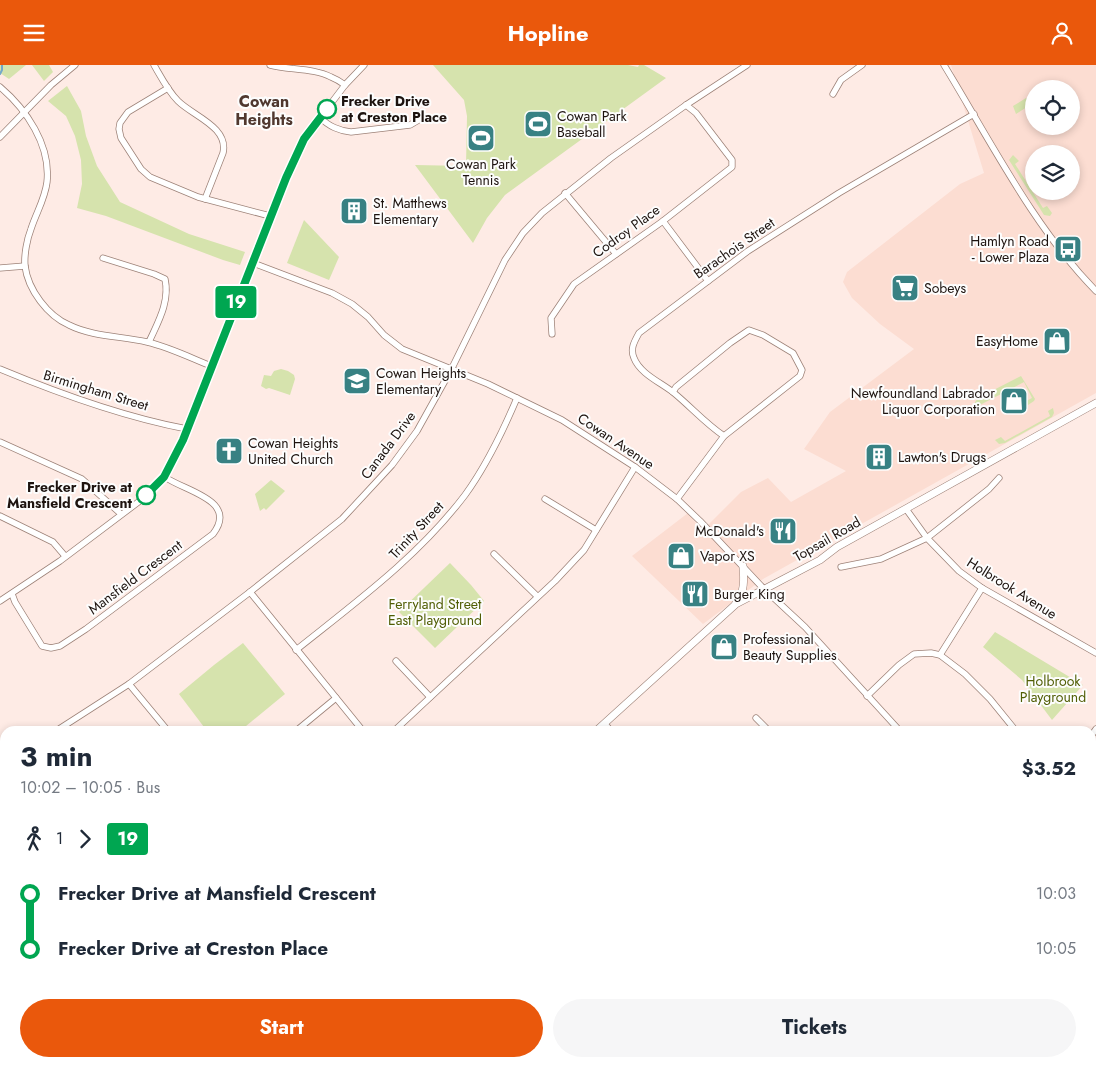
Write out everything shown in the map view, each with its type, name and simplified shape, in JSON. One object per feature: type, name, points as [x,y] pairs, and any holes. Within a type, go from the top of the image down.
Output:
[{"type":"main road","name":"Topsail Road","points":[[601,726],[736,604],[763,588],[820,560],[836,547],[1096,403]]},
{"type":"main road","points":[[736,604],[744,584],[743,565]]},
{"type":"street","points":[[0,137],[75,65]]},
{"type":"street","points":[[154,65],[179,102],[216,130],[223,138],[224,153],[205,199]]},
{"type":"street","points":[[270,65],[317,72],[331,76],[345,85]]},
{"type":"street","points":[[0,601],[66,556],[121,513],[141,500],[164,477],[187,429],[270,216],[304,139],[345,85],[364,65]]},
{"type":"street","name":"Canada Drive","points":[[64,726],[129,683],[250,592],[342,519],[369,492],[417,431],[451,370],[505,260],[523,233],[542,213],[611,158],[747,65]]},
{"type":"street","points":[[833,94],[841,80],[862,65]]},
{"type":"street","points":[[944,65],[1030,207],[1052,239],[1096,291]]},
{"type":"street","points":[[0,87],[19,103],[40,140],[46,159],[47,183],[30,230],[26,266],[31,285],[41,302],[53,314],[69,325],[88,332],[149,342],[211,366]]},
{"type":"street","points":[[168,88],[125,114],[119,126],[120,135],[139,166],[146,174],[205,199],[270,216]]},
{"type":"street","name":"Codroy Place","points":[[552,334],[551,318],[574,284],[663,221],[732,167],[732,160],[696,113],[686,105]]},
{"type":"street","name":"Barachois Street","points":[[724,437],[673,392],[646,373],[636,363],[632,356],[632,346],[639,333],[748,251],[839,193],[974,114]]},
{"type":"street","points":[[321,118],[324,122],[342,131],[351,132],[410,125],[422,118]]},
{"type":"street","points":[[566,193],[616,254]]},
{"type":"street","points":[[663,221],[708,281]]},
{"type":"street","points":[[103,258],[164,279],[167,289],[166,300],[149,342]]},
{"type":"street","name":"Cowan Avenue","points":[[253,263],[332,293],[368,317],[384,335],[402,349],[517,398],[562,420],[635,467],[677,499],[743,565],[763,588],[805,627],[895,726]]},
{"type":"street","points":[[0,268],[26,266]]},
{"type":"street","points":[[673,392],[749,329],[793,353],[802,370],[800,376],[724,437],[677,499]]},
{"type":"street","name":"Birmingham Street","points":[[0,369],[72,397],[187,429]]},
{"type":"street","name":"Trinity Street","points":[[296,650],[370,592],[431,535],[465,495],[493,449],[517,398]]},
{"type":"street","points":[[0,442],[82,479],[121,513]]},
{"type":"street","points":[[399,726],[555,581],[584,550],[635,467]]},
{"type":"street","name":"Mansfield Crescent","points":[[12,594],[42,646],[51,648],[60,646],[86,629],[214,534],[221,518],[218,509],[207,498],[164,477]]},
{"type":"street","points":[[841,567],[880,559],[927,538],[989,489],[999,478]]},
{"type":"street","points":[[545,499],[596,530]]},
{"type":"street","name":"Holbrook Avenue","points":[[906,509],[927,538],[959,571],[982,588],[1096,653]]},
{"type":"street","points":[[0,516],[53,542],[66,556]]},
{"type":"street","points":[[494,554],[537,596]]},
{"type":"street","points":[[940,655],[982,588]]},
{"type":"street","points":[[250,592],[359,726]]},
{"type":"street","points":[[867,696],[898,665],[914,655],[931,653],[940,655],[965,674],[990,699],[1012,726]]},
{"type":"street","points":[[396,661],[430,697]]},
{"type":"street","points":[[129,683],[164,726]]},
{"type":"street","points":[[302,726],[336,698]]},
{"type":"street","points":[[756,718],[764,726]]},
{"type":"shaded area","points":[[951,65],[1096,65],[1096,393],[763,579],[703,624],[632,556],[688,513],[702,531],[741,492],[768,478],[791,502],[846,471],[804,449],[830,412],[914,349],[880,324],[852,298],[843,282],[847,272],[960,184],[984,173]]},
{"type":"green space","points":[[0,65],[26,65],[9,79],[0,73]]},
{"type":"green space","points":[[32,65],[49,65],[53,72],[44,81]]},
{"type":"green space","points":[[433,65],[628,65],[638,67],[639,65],[644,65],[666,78],[505,195],[487,218],[473,243],[415,165],[466,166],[467,116],[464,100]]},
{"type":"green space","points":[[67,86],[81,111],[86,136],[97,166],[120,202],[189,234],[245,252],[240,265],[106,216],[77,208],[82,184],[81,160],[75,136],[66,116],[48,101]]},
{"type":"green space","points":[[1025,99],[1025,108],[1016,114],[1013,106]]},
{"type":"green space","points":[[1013,155],[1019,161],[1015,164],[1025,180],[1025,185],[1009,160]]},
{"type":"green space","points":[[1034,200],[1038,200],[1043,208],[1047,206],[1052,213],[1050,216],[1044,215]]},
{"type":"green space","points":[[304,220],[339,257],[329,280],[287,263]]},
{"type":"green space","points":[[281,369],[294,375],[295,379],[290,395],[261,386],[264,375],[271,376],[274,371]]},
{"type":"green space","points":[[1021,376],[1035,399],[1028,405],[1026,401],[1032,398],[1024,382],[975,406],[978,398]]},
{"type":"green space","points":[[1053,408],[1054,413],[1052,417],[1005,443],[999,444],[995,440],[1001,437],[1005,441],[1050,416],[1048,411]]},
{"type":"green space","points":[[271,480],[285,491],[266,510],[264,508],[260,511],[255,494]]},
{"type":"green space","name":"Ferryland Street East Playground","points":[[450,563],[484,601],[435,648],[399,612]]},
{"type":"green space","name":"Holbrook Playground","points":[[995,632],[1083,685],[1052,720],[1022,680],[983,647]]},
{"type":"green space","points":[[243,643],[285,694],[246,726],[203,726],[179,694]]},
{"type":"waterway","points":[[0,74],[2,65]]},
{"type":"bus line","name":"19","points":[[146,495],[164,477],[183,440],[286,178],[304,139],[327,109]]},
{"type":"place","name":"Frecker Drive at Creston Place","points":[[327,109]]},
{"type":"place","name":"Cowan Park Baseball","points":[[538,124]]},
{"type":"place","name":"Cowan Park Tennis","points":[[481,138]]},
{"type":"place","name":"St. Matthews Elementary","points":[[354,211]]},
{"type":"place","name":"Hamlyn Road - Lower Plaza","points":[[1068,249]]},
{"type":"place","name":"Sobeys","points":[[905,288]]},
{"type":"place","name":"EasyHome","points":[[1057,341]]},
{"type":"place","name":"Cowan Heights Elementary","points":[[357,381]]},
{"type":"place","name":"Newfoundland Labrador Liquor Corporation","points":[[1014,401]]},
{"type":"place","name":"Cowan Heights United Church","points":[[229,451]]},
{"type":"place","name":"Lawton's Drugs","points":[[879,457]]},
{"type":"place","name":"Frecker Drive at Mansfield Crescent","points":[[146,495]]},
{"type":"place","name":"McDonald's","points":[[783,531]]},
{"type":"place","name":"Vapor XS","points":[[681,556]]},
{"type":"place","name":"Burger King","points":[[695,594]]},
{"type":"place","name":"Professional Beauty Supplies","points":[[724,647]]},
{"type":"district","name":"Cowan Heights","points":[[264,110]]}]
